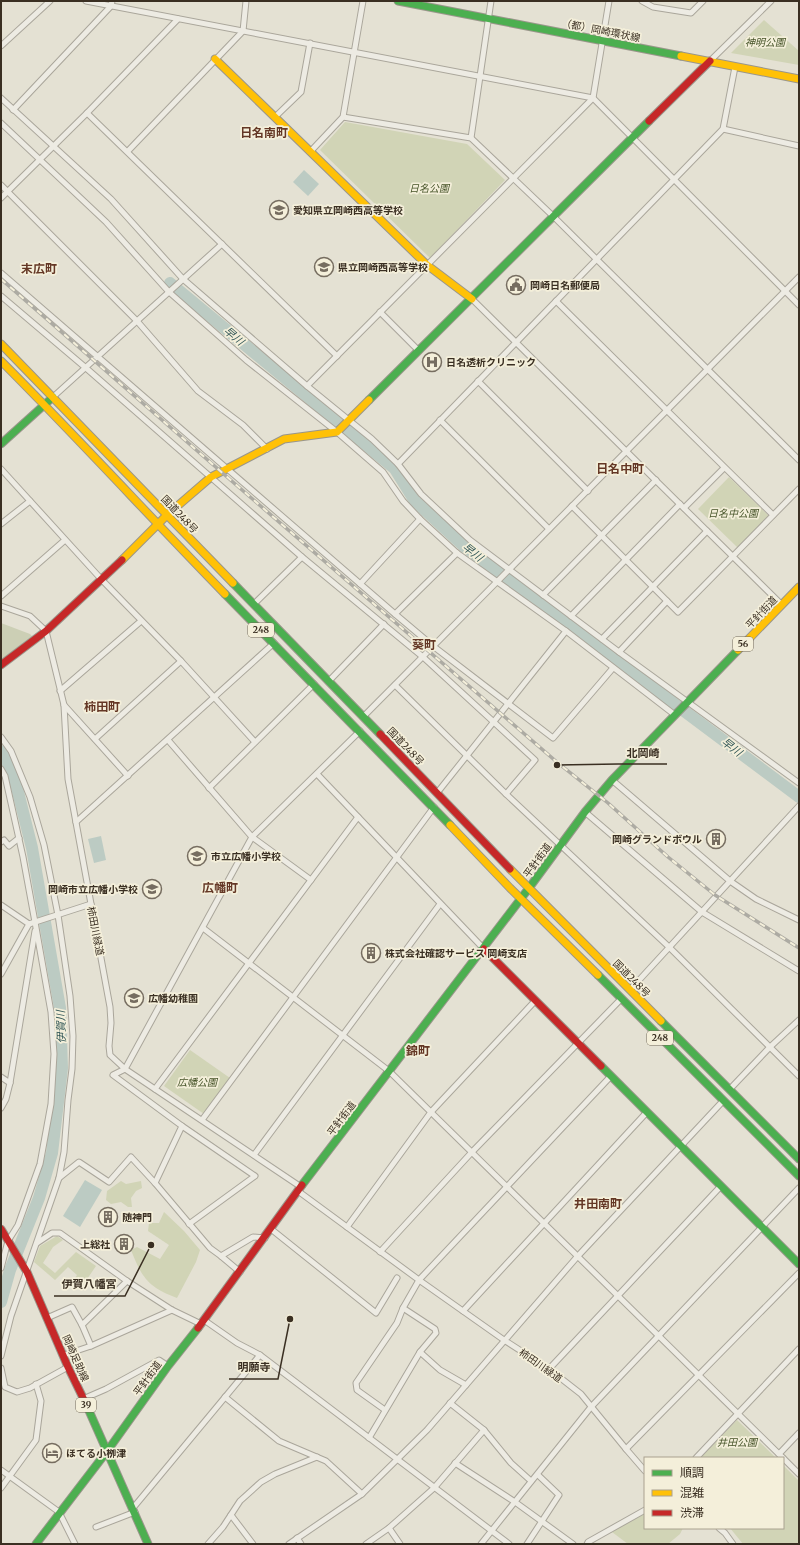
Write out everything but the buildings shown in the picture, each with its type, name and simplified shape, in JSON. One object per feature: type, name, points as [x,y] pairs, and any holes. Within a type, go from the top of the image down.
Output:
[{"type":"main road","name":"（都）岡崎環状線","points":[[398,1],[799,79]]},
{"type":"main road","points":[[215,59],[427,265],[472,299]]},
{"type":"main road","points":[[1,665],[46,631],[102,580],[167,515],[212,477],[284,440],[337,432],[350,421],[710,61]]},
{"type":"main road","name":"国道248号","points":[[1,344],[329,681],[518,878],[799,1159]]},
{"type":"main road","name":"248","points":[[1,361],[45,405],[158,525],[521,898],[722,1101],[799,1176]]},
{"type":"main road","points":[[1,444],[53,397]]},
{"type":"main road","name":"平針街道","points":[[688,701],[799,587]]},
{"type":"main road","name":"56","points":[[675,715],[688,701]]},
{"type":"main road","name":"平針街道","points":[[36,1544],[108,1450],[168,1366],[203,1322],[300,1189],[484,949],[584,812],[612,780],[675,715]]},
{"type":"main road","points":[[484,949],[799,1264]]},
{"type":"main road","name":"39","points":[[1,1229],[10,1244]]},
{"type":"main road","name":"岡崎足助線","points":[[10,1244],[27,1272],[68,1367],[108,1450],[148,1544]]},
{"type":"street","points":[[1,46],[50,1]]},
{"type":"street","points":[[86,1],[111,4],[178,19],[593,98],[799,305]]},
{"type":"street","points":[[128,151],[243,31],[246,1]]},
{"type":"street","points":[[310,152],[343,117],[363,1]]},
{"type":"street","points":[[472,138],[489,19],[490,1]]},
{"type":"street","points":[[307,386],[593,98],[609,1]]},
{"type":"street","points":[[642,1],[654,7],[691,13],[703,1]]},
{"type":"street","points":[[710,61],[770,1]]},
{"type":"street","points":[[13,110],[111,4]]},
{"type":"street","points":[[1,198],[87,113],[178,19]]},
{"type":"street","points":[[275,117],[301,92],[310,43]]},
{"type":"street","points":[[398,464],[723,129],[735,67]]},
{"type":"street","points":[[1,98],[111,199],[183,279],[307,386],[372,439],[398,464],[421,494],[470,540],[619,652],[799,783]]},
{"type":"street","points":[[87,113],[128,151],[337,356]]},
{"type":"street","points":[[343,117],[472,138],[554,217],[799,460]]},
{"type":"street","points":[[1,123],[106,222],[169,292],[246,360],[337,432],[383,472],[403,502],[457,553],[566,631],[675,715]]},
{"type":"street","points":[[723,129],[799,146]]},
{"type":"street","points":[[1,185],[137,321],[198,391],[243,425],[267,449]]},
{"type":"street","points":[[53,397],[222,244]]},
{"type":"street","points":[[1,273],[394,614],[433,646],[554,738],[613,668]]},
{"type":"street","points":[[363,717],[799,277]]},
{"type":"street","points":[[1,296],[212,477],[302,557],[423,657],[535,760],[506,794]]},
{"type":"street","points":[[472,299],[782,604]]},
{"type":"street","points":[[556,301],[773,515]]},
{"type":"street","points":[[380,312],[419,351]]},
{"type":"street","points":[[478,381],[588,491]]},
{"type":"street","points":[[440,420],[549,529]]},
{"type":"street","points":[[571,616],[626,560],[724,468]]},
{"type":"street","points":[[1,469],[102,580],[255,742]]},
{"type":"street","points":[[544,595],[656,480]]},
{"type":"street","points":[[572,506],[678,612],[799,489]]},
{"type":"street","points":[[1,524],[30,501]]},
{"type":"street","points":[[360,584],[420,519]]},
{"type":"street","points":[[602,639],[707,531]]},
{"type":"street","points":[[1,596],[65,540]]},
{"type":"street","points":[[394,614],[457,553]]},
{"type":"street","points":[[254,604],[302,557]]},
{"type":"street","points":[[619,652],[667,601]]},
{"type":"street","points":[[1,606],[30,616],[46,631]]},
{"type":"street","points":[[60,691],[141,620]]},
{"type":"street","points":[[329,681],[384,624]]},
{"type":"street","name":"柿田川緑道","points":[[46,631],[64,705],[68,778],[110,1007],[110,1055],[125,1069],[254,1155],[380,1252],[462,1311],[550,1369],[581,1394],[644,1470]]},
{"type":"street","points":[[437,793],[566,631]]},
{"type":"street","points":[[76,822],[274,643]]},
{"type":"street","points":[[95,739],[181,662]]},
{"type":"street","points":[[209,788],[314,684]]},
{"type":"street","points":[[395,685],[506,794],[669,947],[799,1076]]},
{"type":"street","points":[[64,705],[128,776]]},
{"type":"street","points":[[189,1224],[255,1176],[182,1126],[113,1075],[125,1069],[252,837],[360,731]]},
{"type":"street","points":[[1,737],[11,751],[30,797],[44,845],[58,915],[70,996],[73,1036],[72,1069],[64,1152],[59,1178],[11,1316],[1,1356]]},
{"type":"street","points":[[168,740],[252,837],[311,880]]},
{"type":"street","points":[[1,769],[5,776],[36,924],[51,1012],[54,1054],[51,1104],[40,1164],[1,1268]]},
{"type":"street","points":[[317,774],[484,949]]},
{"type":"street","points":[[612,780],[730,881],[756,899],[799,920]]},
{"type":"street","points":[[202,1120],[434,807]]},
{"type":"street","points":[[630,990],[799,807]]},
{"type":"street","points":[[584,812],[702,912],[799,971]]},
{"type":"street","points":[[155,1089],[358,817]]},
{"type":"street","points":[[1,842],[4,840],[9,846],[19,838]]},
{"type":"street","points":[[1,905],[29,924],[36,924],[91,904]]},
{"type":"street","points":[[254,1155],[440,904]]},
{"type":"street","points":[[1,974],[29,924]]},
{"type":"street","points":[[1,1108],[6,1099],[10,1083],[36,924]]},
{"type":"street","points":[[203,928],[389,1071],[782,1457],[799,1433]]},
{"type":"street","points":[[380,1252],[472,1152],[621,999]]},
{"type":"street","points":[[347,1227],[431,1112],[535,1001]]},
{"type":"street","points":[[730,1089],[770,1047],[799,1020]]},
{"type":"street","points":[[385,1410],[357,1390],[356,1383],[397,1323],[403,1308],[419,1280],[611,1076]]},
{"type":"street","points":[[1,1077],[10,1083]]},
{"type":"street","points":[[289,1544],[362,1494],[427,1430],[577,1257],[722,1101]]},
{"type":"street","points":[[462,1311],[647,1112]]},
{"type":"street","points":[[155,1183],[182,1126]]},
{"type":"street","points":[[59,1178],[79,1162],[109,1182],[131,1157],[210,1248],[240,1272]]},
{"type":"street","points":[[550,1369],[721,1186]]},
{"type":"street","points":[[481,1544],[531,1481],[538,1475],[591,1407],[799,1188]]},
{"type":"street","points":[[271,1229],[376,1313],[397,1278]]},
{"type":"street","points":[[37,1243],[52,1233],[60,1233],[127,1282],[172,1310],[203,1322],[260,1355],[509,1544]]},
{"type":"street","points":[[221,1256],[253,1237],[265,1238]]},
{"type":"street","points":[[626,1449],[799,1273]]},
{"type":"street","points":[[82,1325],[127,1282]]},
{"type":"street","points":[[47,1318],[72,1307],[91,1346]]},
{"type":"street","points":[[369,1438],[420,1352],[436,1333],[435,1330],[403,1308]]},
{"type":"street","points":[[64,1355],[91,1346],[172,1310]]},
{"type":"street","points":[[697,1457],[799,1349]]},
{"type":"street","points":[[420,1352],[440,1370],[466,1385]]},
{"type":"street","points":[[96,1527],[134,1510],[260,1355]]},
{"type":"street","points":[[83,1399],[106,1389],[159,1360],[168,1366]]},
{"type":"street","points":[[1,1368],[5,1387],[17,1392],[68,1367]]},
{"type":"street","points":[[1,1488],[36,1440],[41,1401],[36,1384]]},
{"type":"street","points":[[225,1397],[279,1441],[326,1461],[362,1494]]},
{"type":"street","points":[[450,1403],[484,1430],[511,1463],[531,1481]]},
{"type":"street","points":[[366,1544],[389,1528],[434,1488],[484,1430]]},
{"type":"street","points":[[208,1544],[223,1527],[240,1500],[261,1482],[275,1474],[317,1457]]},
{"type":"street","points":[[784,1459],[799,1474]]},
{"type":"street","points":[[455,1463],[515,1502],[573,1544]]},
{"type":"street","points":[[1,1470],[59,1512],[75,1544]]},
{"type":"street","points":[[527,1544],[559,1495],[538,1475]]},
{"type":"street","points":[[587,1544],[588,1542],[644,1511]]},
{"type":"street","points":[[231,1515],[253,1544]]},
{"type":"street","points":[[389,1528],[400,1544]]},
{"type":"street","points":[[720,1529],[734,1544]]},
{"type":"street","points":[[297,1538],[301,1544]]},
{"type":"green space","name":"神明公園","points":[[764,20],[799,51],[799,65],[731,53]]},
{"type":"green space","name":"日名公園","points":[[345,122],[467,144],[505,180],[430,258],[320,150]]},
{"type":"green space","name":"日名中公園","points":[[729,477],[769,516],[738,548],[698,509]]},
{"type":"green space","points":[[1,623],[32,636],[1,660]]},
{"type":"green space","name":"広幡公園","points":[[190,1050],[230,1078],[204,1114],[164,1086]]},
{"type":"green space","points":[[121,1181],[126,1184],[141,1181],[142,1188],[136,1191],[131,1198],[132,1207],[128,1207],[121,1202],[111,1204],[106,1200],[107,1191]]},
{"type":"green space","points":[[164,1212],[184,1231],[200,1250],[196,1262],[177,1298],[159,1290],[147,1280],[139,1268],[131,1250],[137,1247],[160,1259],[169,1245],[148,1231],[149,1223],[159,1223]]},
{"type":"green space","points":[[57,1236],[63,1240],[53,1247],[43,1263],[55,1273],[76,1252],[96,1266],[81,1288],[73,1281],[77,1275],[68,1267],[55,1280],[34,1262],[40,1246]]},
{"type":"green space","name":"井田公園","points":[[737,1420],[775,1457],[701,1457]]},
{"type":"green space","points":[[784,1466],[799,1481],[799,1544],[743,1544],[731,1529],[784,1529]]},
{"type":"green space","points":[[644,1512],[644,1529],[682,1529],[680,1534],[668,1544],[628,1544],[612,1532]]},
{"type":"shaded area","points":[[304,170],[319,184],[308,196],[293,182]]},
{"type":"shaded area","points":[[101,836],[106,860],[94,863],[88,839]]},
{"type":"shaded area","points":[[85,1180],[102,1190],[80,1227],[63,1216]]},
{"type":"waterway","name":"早川","points":[[170,283],[395,469],[415,501],[465,547],[799,797]]},
{"type":"waterway","name":"伊賀川","points":[[1,751],[6,759],[17,788],[32,848],[60,1008],[62,1068],[52,1153],[39,1198],[10,1270],[1,1302]]},
{"type":"railway","points":[[1,279],[234,483],[558,763],[608,803],[668,857],[715,895],[799,948]]},
{"type":"traffic: fast","points":[[398,1],[681,56]]},
{"type":"traffic: fast","points":[[369,400],[649,121]]},
{"type":"traffic: fast","points":[[1,444],[53,397]]},
{"type":"traffic: fast","points":[[233,583],[380,734]]},
{"type":"traffic: fast","points":[[225,594],[450,825]]},
{"type":"traffic: fast","points":[[529,888],[585,812],[612,780],[738,650]]},
{"type":"traffic: fast","points":[[302,1185],[529,888]]},
{"type":"traffic: fast","points":[[598,975],[799,1176]]},
{"type":"traffic: fast","points":[[661,1021],[799,1159]]},
{"type":"traffic: fast","points":[[601,1066],[799,1264]]},
{"type":"traffic: fast","points":[[36,1544],[198,1328]]},
{"type":"traffic: fast","points":[[86,1404],[148,1544]]},
{"type":"traffic: slow","points":[[681,56],[799,79]]},
{"type":"traffic: slow","points":[[215,59],[427,265],[472,299]]},
{"type":"traffic: slow","points":[[1,344],[233,583]]},
{"type":"traffic: slow","points":[[1,361],[225,594]]},
{"type":"traffic: slow","points":[[122,560],[167,515],[211,477],[284,439],[337,432],[369,400]]},
{"type":"traffic: slow","points":[[738,650],[799,587]]},
{"type":"traffic: slow","points":[[450,825],[510,888],[598,975]]},
{"type":"traffic: slow","points":[[510,869],[661,1021]]},
{"type":"traffic: jam","points":[[649,121],[710,61]]},
{"type":"traffic: jam","points":[[1,665],[46,631],[122,560]]},
{"type":"traffic: jam","points":[[380,734],[510,869]]},
{"type":"traffic: jam","points":[[484,949],[601,1066]]},
{"type":"traffic: jam","points":[[198,1328],[302,1185]]},
{"type":"traffic: jam","points":[[1,1229],[27,1272],[68,1367],[86,1404]]},
{"type":"place","name":"愛知県立岡崎西高等学校","points":[[279,210]]},
{"type":"place","name":"県立岡崎西高等学校","points":[[324,267]]},
{"type":"place","name":"岡崎日名郵便局","points":[[516,285]]},
{"type":"place","name":"日名透析クリニック","points":[[432,362]]},
{"type":"place","name":"北岡崎","points":[[557,765]]},
{"type":"place","name":"岡崎グランドボウル","points":[[716,839]]},
{"type":"place","name":"市立広幡小学校","points":[[197,856]]},
{"type":"place","name":"岡崎市立広幡小学校","points":[[152,889]]},
{"type":"place","name":"株式会社確認サービス 岡崎支店","points":[[371,953]]},
{"type":"place","name":"広幡幼稚園","points":[[134,998]]},
{"type":"place","name":"随神門","points":[[108,1217]]},
{"type":"place","name":"上総社","points":[[124,1244]]},
{"type":"place","name":"伊賀八幡宮","points":[[151,1245]]},
{"type":"place","name":"明願寺","points":[[290,1319]]},
{"type":"place","name":"ほてる小栁津","points":[[52,1453]]},
{"type":"district","name":"日名南町","points":[[264,133]]},
{"type":"district","name":"末広町","points":[[39,269]]},
{"type":"district","name":"日名中町","points":[[620,469]]},
{"type":"district","name":"葵町","points":[[424,645]]},
{"type":"district","name":"柿田町","points":[[102,707]]},
{"type":"district","name":"広幡町","points":[[220,888]]},
{"type":"district","name":"錦町","points":[[418,1051]]},
{"type":"district","name":"井田南町","points":[[598,1204]]}]
